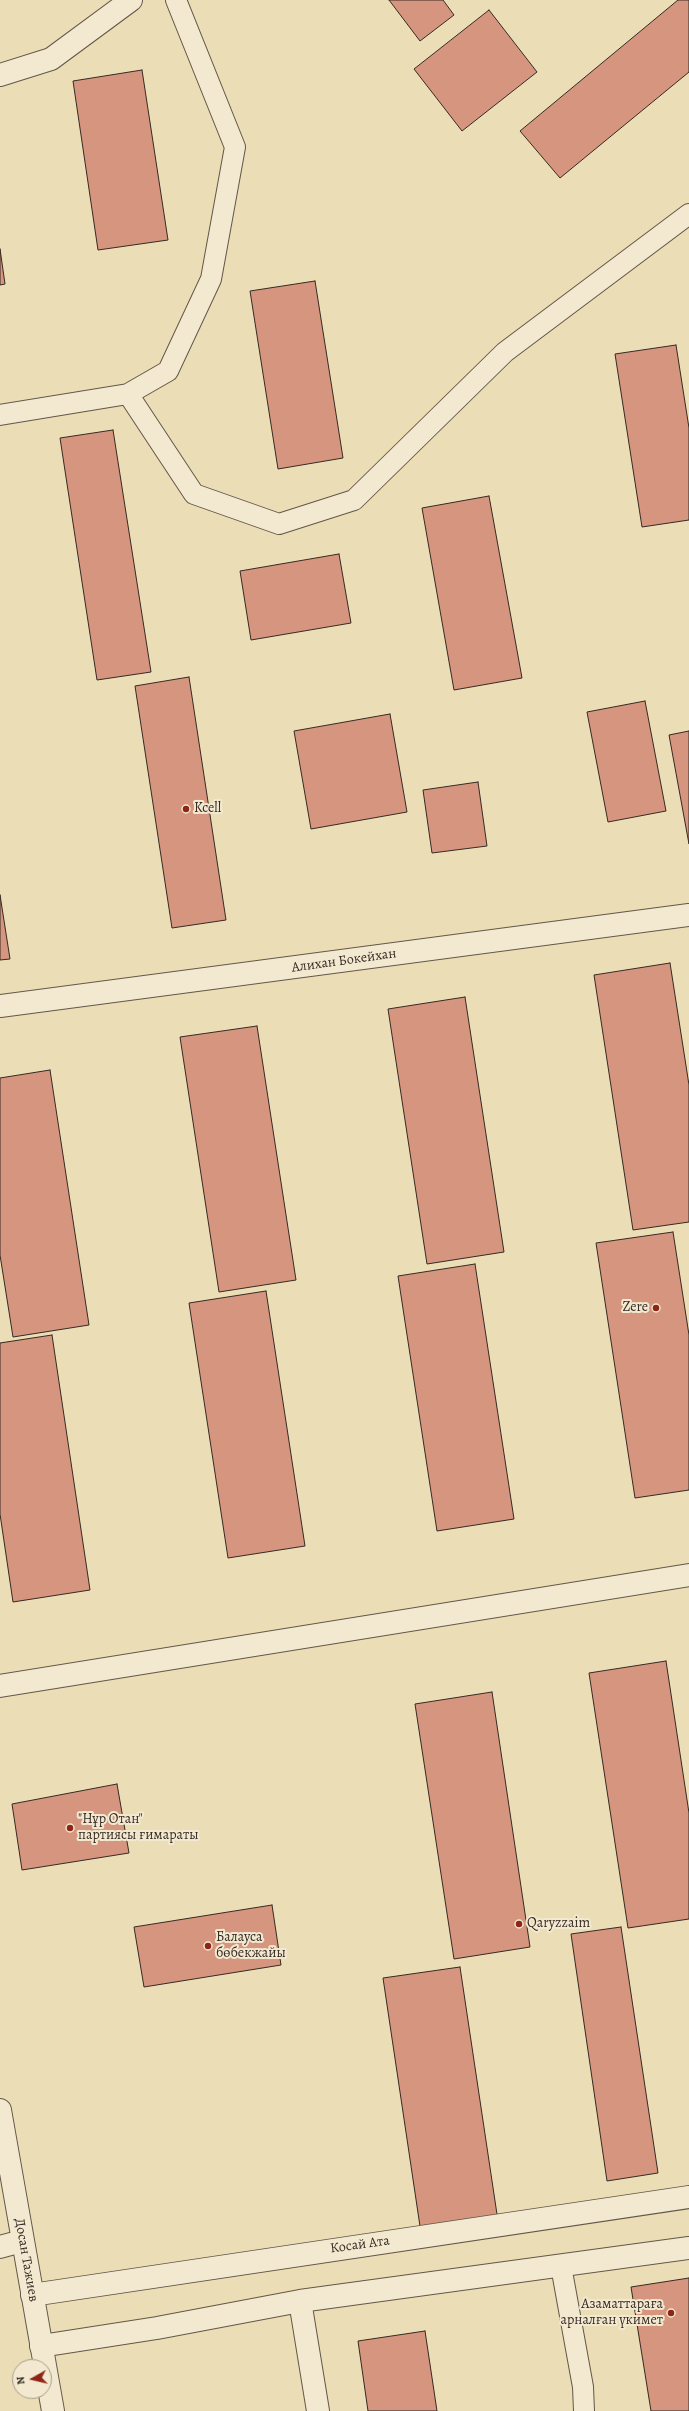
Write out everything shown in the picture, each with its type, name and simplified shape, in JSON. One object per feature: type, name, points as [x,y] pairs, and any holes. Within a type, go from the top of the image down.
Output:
[{"type":"street","points":[[0,75],[51,59],[130,0]]},
{"type":"street","name":"Алихан Бокейхан","points":[[0,1006],[689,915]]},
{"type":"street","points":[[0,1686],[689,1575]]},
{"type":"street","name":"Досан Тажиев","points":[[0,2110],[53,2411]]},
{"type":"street","name":"Косай Ата","points":[[32,2296],[289,2255],[689,2197]]},
{"type":"street","points":[[0,2247],[22,2241]]},
{"type":"street","points":[[41,2346],[157,2328],[300,2301],[689,2248]]},
{"type":"street","points":[[300,2301],[318,2411]]},
{"type":"lane","points":[[0,415],[128,394],[168,371],[212,279],[235,147],[176,0]]},
{"type":"lane","points":[[128,394],[194,494],[279,524],[354,500],[505,352],[689,214]]},
{"type":"lane","points":[[561,2266],[583,2387],[584,2411]]},
{"type":"building","points":[[389,0],[443,0],[454,15],[420,41]]},
{"type":"building","points":[[678,0],[689,0],[689,72],[560,178],[520,131]]},
{"type":"building","points":[[489,10],[537,72],[462,131],[414,69]]},
{"type":"building","points":[[142,70],[168,240],[98,250],[73,81]]},
{"type":"building","points":[[0,249],[5,284],[0,285]]},
{"type":"building","points":[[315,281],[343,458],[278,469],[250,291]]},
{"type":"building","points":[[676,345],[689,428],[689,520],[642,527],[615,354]]},
{"type":"building","points":[[113,430],[151,672],[97,680],[60,438]]},
{"type":"building","points":[[489,496],[522,678],[454,690],[422,508]]},
{"type":"building","points":[[339,554],[351,623],[251,640],[240,571]]},
{"type":"building","points":[[189,677],[226,920],[172,928],[135,686]]},
{"type":"building","points":[[645,701],[666,811],[608,822],[587,712]]},
{"type":"building","points":[[390,714],[407,812],[311,829],[294,731]]},
{"type":"building","points":[[689,731],[689,844],[669,735]]},
{"type":"building","points":[[478,782],[487,846],[432,853],[423,790]]},
{"type":"building","points":[[0,895],[10,959],[0,960]]},
{"type":"building","points":[[670,963],[689,1085],[689,1222],[633,1230],[594,975]]},
{"type":"building","points":[[465,997],[504,1252],[427,1264],[388,1009]]},
{"type":"building","points":[[257,1026],[296,1280],[219,1292],[180,1037]]},
{"type":"building","points":[[50,1070],[89,1325],[13,1337],[0,1255],[0,1078]]},
{"type":"building","points":[[673,1232],[689,1335],[689,1490],[635,1498],[596,1243]]},
{"type":"building","points":[[475,1264],[514,1519],[437,1531],[398,1276]]},
{"type":"building","points":[[266,1291],[305,1546],[228,1558],[189,1303]]},
{"type":"building","points":[[52,1335],[90,1590],[13,1602],[0,1514],[0,1343]]},
{"type":"building","points":[[666,1661],[689,1813],[689,1919],[628,1928],[589,1673]]},
{"type":"building","points":[[492,1692],[530,1947],[454,1959],[415,1704]]},
{"type":"building","name":"\"Нұр Отан\" партиясы ғимараты","points":[[117,1784],[129,1853],[22,1870],[12,1804]]},
{"type":"building","name":"Балауса бөбекжайы","points":[[272,1905],[281,1965],[144,1987],[134,1927]]},
{"type":"building","points":[[621,1927],[658,2173],[607,2181],[571,1934]]},
{"type":"building","points":[[460,1967],[498,2221],[421,2233],[383,1978]]},
{"type":"building","points":[[689,2278],[689,2411],[651,2411],[631,2287]]},
{"type":"building","points":[[425,2331],[437,2411],[368,2411],[358,2341]]},
{"type":"place","name":"Kcell","points":[[186,809]]},
{"type":"place","name":"Zere","points":[[656,1308]]},
{"type":"place","name":"\"Нұр Отан\" партиясы ғимараты","points":[[70,1828]]},
{"type":"place","name":"Qaryzzaim","points":[[519,1924]]},
{"type":"place","name":"Балауса бөбекжайы","points":[[208,1946]]},
{"type":"place","name":"Азаматтараға арналған үкимет","points":[[671,2313]]}]
